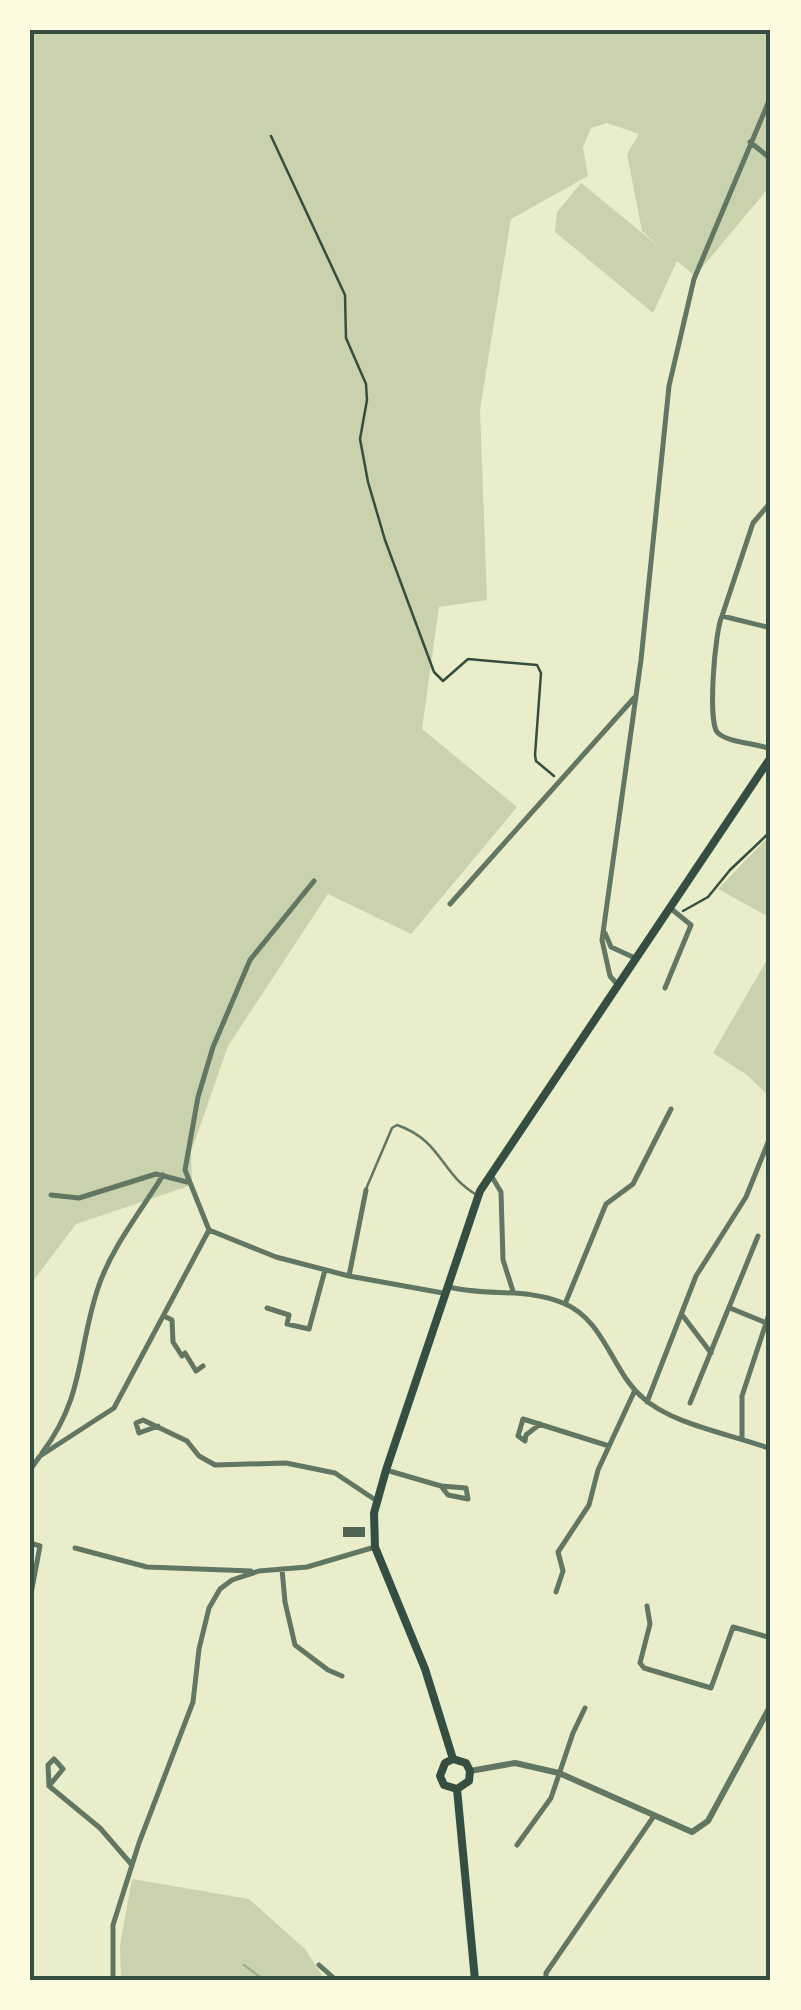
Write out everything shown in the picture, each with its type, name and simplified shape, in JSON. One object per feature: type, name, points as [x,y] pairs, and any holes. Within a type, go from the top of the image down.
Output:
[{"type":"main road","points":[[453,1759],[425,1669],[376,1546],[376,1501],[478,1196],[771,757]]},
{"type":"main road","points":[[453,1759],[466,1763],[470,1770],[469,1781],[457,1789]]},
{"type":"main road","points":[[453,1759],[442,1767],[440,1776],[444,1785],[457,1789]]},
{"type":"main road","points":[[457,1789],[476,1980]]},
{"type":"street","points":[[617,984],[604,957],[604,930],[636,696],[669,386],[694,279],[771,96]]},
{"type":"street","points":[[749,142],[771,159]]},
{"type":"street","points":[[771,502],[753,523],[714,639],[714,731],[771,749]]},
{"type":"street","points":[[722,616],[771,628]]},
{"type":"street","points":[[450,904],[636,696]]},
{"type":"street","points":[[314,881],[250,960],[198,1097],[188,1140],[187,1182],[209,1230],[276,1257],[349,1276],[445,1290],[513,1291],[565,1304],[586,1317],[635,1390],[661,1412],[771,1449]]},
{"type":"street","points":[[665,988],[690,925],[670,907]]},
{"type":"street","points":[[604,930],[612,947],[634,958]]},
{"type":"street","points":[[565,1304],[606,1204],[633,1184],[671,1108]]},
{"type":"street","points":[[647,1402],[696,1276],[746,1197],[771,1136]]},
{"type":"street","points":[[490,1174],[502,1192],[502,1246],[513,1291]]},
{"type":"street","points":[[51,1195],[79,1198],[163,1175],[187,1182]]},
{"type":"street","points":[[30,1470],[62,1426],[73,1400],[104,1271],[163,1175]]},
{"type":"street","points":[[349,1276],[366,1190]]},
{"type":"street","points":[[36,1458],[114,1408],[209,1230]]},
{"type":"street","points":[[690,1404],[758,1236]]},
{"type":"street","points":[[267,1308],[289,1315],[287,1324],[309,1329],[326,1270]]},
{"type":"street","points":[[730,1308],[764,1322]]},
{"type":"street","points":[[742,1438],[742,1396],[771,1308]]},
{"type":"street","points":[[682,1314],[712,1353]]},
{"type":"street","points":[[164,1316],[172,1320],[173,1342],[182,1356],[185,1354],[196,1371],[203,1366]]},
{"type":"street","points":[[556,1592],[562,1572],[558,1552],[589,1505],[609,1446],[635,1390]]},
{"type":"street","points":[[540,1424],[526,1435],[524,1442],[518,1436],[522,1419],[540,1424],[609,1446]]},
{"type":"street","points":[[158,1426],[187,1441],[215,1465],[286,1463],[335,1473],[376,1501]]},
{"type":"street","points":[[386,1470],[441,1486],[466,1488],[468,1499],[448,1495],[441,1486]]},
{"type":"street","points":[[30,1543],[40,1546],[30,1599]]},
{"type":"street","points":[[75,1548],[147,1567],[259,1571],[326,1563],[376,1546]]},
{"type":"street","points":[[282,1569],[295,1646],[342,1676]]},
{"type":"street","points":[[113,1980],[114,1926],[193,1702],[209,1608],[220,1589],[232,1580],[259,1571]]},
{"type":"street","points":[[648,1606],[650,1624],[640,1663],[644,1668],[710,1688],[732,1627],[771,1638]]},
{"type":"street","points":[[470,1770],[515,1764],[559,1773],[686,1832],[704,1827],[771,1705]]},
{"type":"street","points":[[517,1845],[551,1798],[585,1708]]},
{"type":"street","points":[[49,1786],[64,1769],[54,1759],[48,1766],[49,1786],[100,1828],[132,1866]]},
{"type":"street","points":[[546,1980],[546,1973],[654,1816]]},
{"type":"street","points":[[319,1966],[336,1980]]},
{"type":"lane","points":[[366,1190],[392,1128],[397,1125],[415,1131],[437,1149],[456,1180],[478,1196]]},
{"type":"path","points":[[271,136],[345,296],[346,338],[366,384],[367,400],[360,429],[368,482],[434,672],[443,680],[468,659],[537,665],[540,673],[536,762],[559,780]]},
{"type":"path","points":[[677,914],[708,897],[771,831]]},
{"type":"green space","points":[[30,30],[771,30],[771,185],[695,276],[677,261],[653,313],[555,232],[557,212],[581,183],[662,249],[642,231],[627,154],[639,134],[607,123],[591,128],[583,147],[588,176],[511,219],[480,409],[487,600],[439,607],[422,729],[517,807],[411,934],[328,894],[228,1046],[191,1152],[192,1185],[76,1224],[30,1285]]},
{"type":"green space","points":[[771,834],[771,918],[718,889]]},
{"type":"green space","points":[[771,953],[771,1098],[747,1075],[713,1053]]},
{"type":"green space","points":[[132,1879],[249,1899],[305,1949],[325,1980],[121,1980],[120,1945]]},
{"type":"building","points":[[343,1527],[365,1527],[365,1537],[343,1537]]},
{"type":"waterway","points":[[244,1965],[264,1980]]}]
